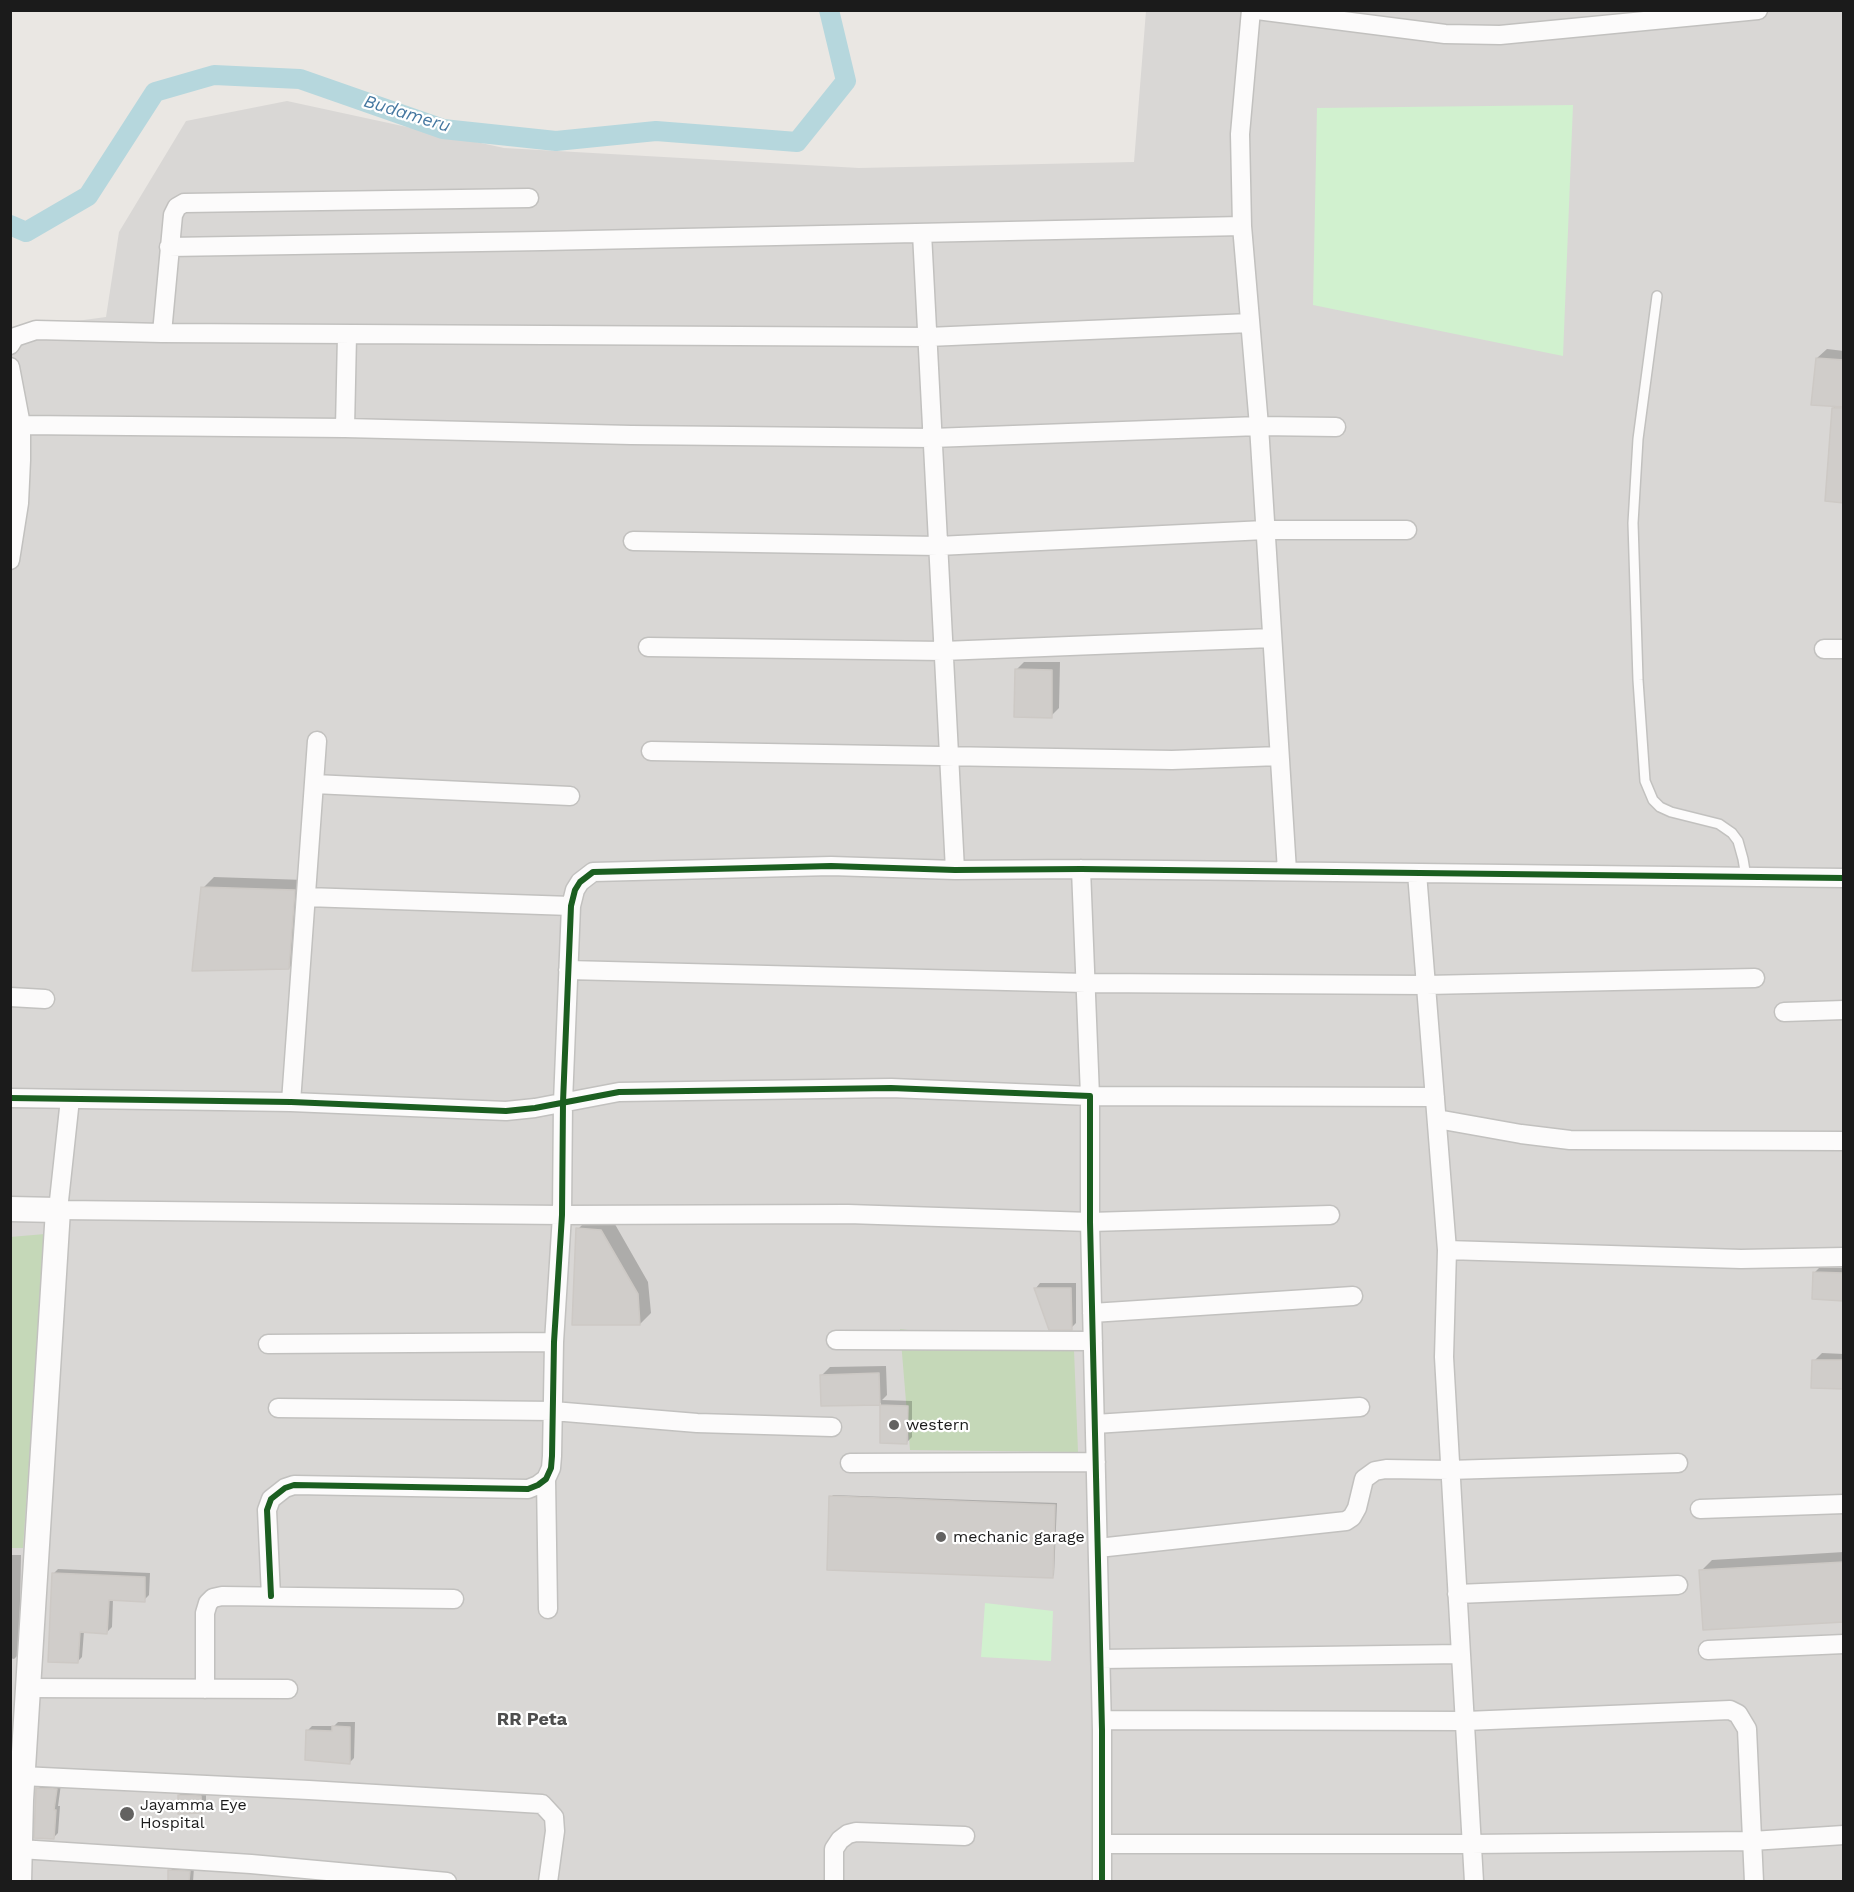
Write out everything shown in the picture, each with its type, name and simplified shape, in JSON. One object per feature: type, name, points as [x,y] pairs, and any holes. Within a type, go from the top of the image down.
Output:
[{"type":"street","points":[[1251,10],[1240,134],[1242,226],[1259,426],[1287,871]]},
{"type":"street","points":[[1257,10],[1445,34],[1500,35],[1758,10]]},
{"type":"street","points":[[162,333],[173,215],[177,207],[191,202],[529,198]]},
{"type":"street","points":[[170,247],[531,242],[1242,226]]},
{"type":"street","points":[[922,233],[955,870]]},
{"type":"street","points":[[10,345],[15,337],[36,330],[347,335],[927,337],[1250,323]]},
{"type":"street","points":[[345,428],[347,335]]},
{"type":"street","points":[[10,367],[14,404],[21,425],[19,503],[10,560]]},
{"type":"street","points":[[21,425],[933,438],[1259,426],[1335,427]]},
{"type":"street","points":[[633,541],[938,546],[1265,530],[1407,530]]},
{"type":"street","points":[[648,647],[943,651],[1272,638]]},
{"type":"street","points":[[1824,649],[1844,649]]},
{"type":"street","points":[[291,1102],[317,741]]},
{"type":"street","points":[[651,751],[1172,760],[1280,756]]},
{"type":"street","points":[[314,784],[570,796]]},
{"type":"street","points":[[548,1608],[546,1479],[551,1468],[552,1456],[554,1342],[562,1215],[563,1102],[571,906],[575,891],[585,877],[604,870],[831,866],[955,870],[1081,869],[1844,878]]},
{"type":"street","points":[[1081,869],[1090,1096],[1089,1222],[1101,1659],[1102,1881]]},
{"type":"street","points":[[1417,873],[1447,1250],[1444,1357],[1474,1881]]},
{"type":"street","points":[[306,897],[571,906]]},
{"type":"street","points":[[568,970],[1086,983],[1426,985],[1755,978]]},
{"type":"street","points":[[10,997],[45,999]]},
{"type":"street","points":[[1784,1012],[1844,1010]]},
{"type":"street","points":[[10,1098],[291,1102],[506,1111],[619,1092],[891,1088],[1090,1096],[1435,1097]]},
{"type":"street","points":[[19,1881],[22,1776],[58,1210],[70,1099]]},
{"type":"street","points":[[1437,1119],[1570,1140],[1844,1141]]},
{"type":"street","points":[[10,1209],[562,1215],[848,1214],[1089,1222],[1330,1215]]},
{"type":"street","points":[[1447,1250],[1741,1258],[1844,1257]]},
{"type":"street","points":[[1092,1313],[1353,1296]]},
{"type":"street","points":[[836,1340],[1093,1341]]},
{"type":"street","points":[[268,1344],[554,1342]]},
{"type":"street","points":[[1095,1424],[1360,1407]]},
{"type":"street","points":[[278,1408],[553,1411],[697,1423],[832,1427]]},
{"type":"street","points":[[850,1463],[1096,1462]]},
{"type":"street","points":[[1098,1548],[1346,1521],[1357,1509],[1364,1479],[1375,1471],[1386,1469],[1449,1470],[1678,1463]]},
{"type":"street","points":[[271,1596],[267,1510],[271,1499],[285,1488],[294,1485],[528,1489],[546,1479]]},
{"type":"street","points":[[1700,1509],[1844,1504]]},
{"type":"street","points":[[1457,1594],[1678,1585]]},
{"type":"street","points":[[205,1689],[205,1613],[208,1603],[213,1598],[271,1596],[454,1599]]},
{"type":"street","points":[[1708,1650],[1844,1644]]},
{"type":"street","points":[[1101,1659],[1461,1654]]},
{"type":"street","points":[[28,1688],[288,1689]]},
{"type":"street","points":[[1102,1720],[1466,1721],[1730,1710],[1738,1714],[1747,1729],[1754,1881]]},
{"type":"street","points":[[22,1776],[542,1804],[554,1817],[555,1831],[548,1881]]},
{"type":"street","points":[[834,1881],[834,1849],[848,1834],[856,1832],[965,1836]]},
{"type":"street","points":[[1103,1844],[1752,1841],[1844,1835]]},
{"type":"street","points":[[20,1849],[251,1864],[447,1881]]},
{"type":"lane","points":[[1657,296],[1638,439],[1633,523],[1638,680],[1645,781],[1653,800],[1660,807],[1719,824],[1732,833],[1743,859],[1746,877]]},
{"type":"shaded area","points":[[1146,11],[1843,11],[1843,1881],[11,1881],[10,330],[106,317],[119,232],[186,121],[287,101],[504,148],[859,168],[1134,162]]},
{"type":"green space","points":[[1573,105],[1563,356],[1313,305],[1317,108]]},
{"type":"green space","points":[[45,1234],[23,1548],[11,1548],[10,1237]]},
{"type":"green space","points":[[900,1329],[1074,1350],[1078,1452],[910,1450]]},
{"type":"green space","points":[[985,1603],[1053,1611],[1051,1661],[981,1657]]},
{"type":"building","points":[[1816,358],[1844,360],[1844,407],[1811,405]]},
{"type":"building","points":[[1832,408],[1844,408],[1844,503],[1825,501]]},
{"type":"building","points":[[1015,669],[1052,670],[1052,718],[1014,717]]},
{"type":"building","points":[[201,887],[295,890],[289,969],[192,971]]},
{"type":"building","points":[[576,1228],[601,1230],[638,1294],[640,1325],[572,1325]]},
{"type":"building","points":[[1813,1272],[1844,1273],[1844,1301],[1812,1299]]},
{"type":"building","points":[[1034,1288],[1071,1288],[1072,1330],[1049,1330]]},
{"type":"building","points":[[1812,1360],[1844,1360],[1844,1389],[1811,1388]]},
{"type":"building","points":[[879,1373],[880,1405],[821,1406],[820,1375]]},
{"type":"building","name":"western","points":[[880,1405],[908,1406],[907,1444],[880,1443]]},
{"type":"building","name":"mechanic garage","points":[[829,1496],[1055,1505],[1053,1578],[827,1570]]},
{"type":"building","points":[[1844,1562],[1844,1622],[1703,1630],[1699,1570]]},
{"type":"building","points":[[52,1573],[145,1577],[145,1602],[109,1600],[107,1634],[80,1632],[78,1663],[48,1662]]},
{"type":"building","points":[[332,1726],[350,1727],[350,1764],[305,1760],[306,1730],[332,1731]]},
{"type":"building","points":[[36,1788],[57,1789],[54,1839],[34,1838]]},
{"type":"building","points":[[178,1795],[201,1796],[202,1813],[178,1814]]},
{"type":"building","points":[[168,1870],[190,1871],[189,1881],[168,1881]]},
{"type":"waterway","name":"Budameru","points":[[10,225],[26,232],[88,196],[155,92],[214,75],[300,79],[443,129],[556,141],[656,131],[797,142],[846,81],[829,10]]},
{"type":"cycle path","points":[[271,1596],[267,1510],[271,1499],[285,1488],[294,1485],[528,1489],[546,1479],[551,1468],[554,1342],[562,1215],[563,1102],[571,906],[575,890],[580,882],[593,872],[831,866],[955,870],[1081,869],[1844,878]]},
{"type":"cycle path","points":[[10,1098],[291,1102],[506,1111],[535,1108],[619,1092],[891,1088],[1090,1096],[1090,1222],[1102,1730],[1102,1882]]},
{"type":"place","name":"western","points":[[894,1425]]},
{"type":"place","name":"mechanic garage","points":[[941,1537]]},
{"type":"place","name":"Jayamma Eye Hospital","points":[[127,1814]]},
{"type":"district","name":"RR Peta","points":[[532,1720]]}]
